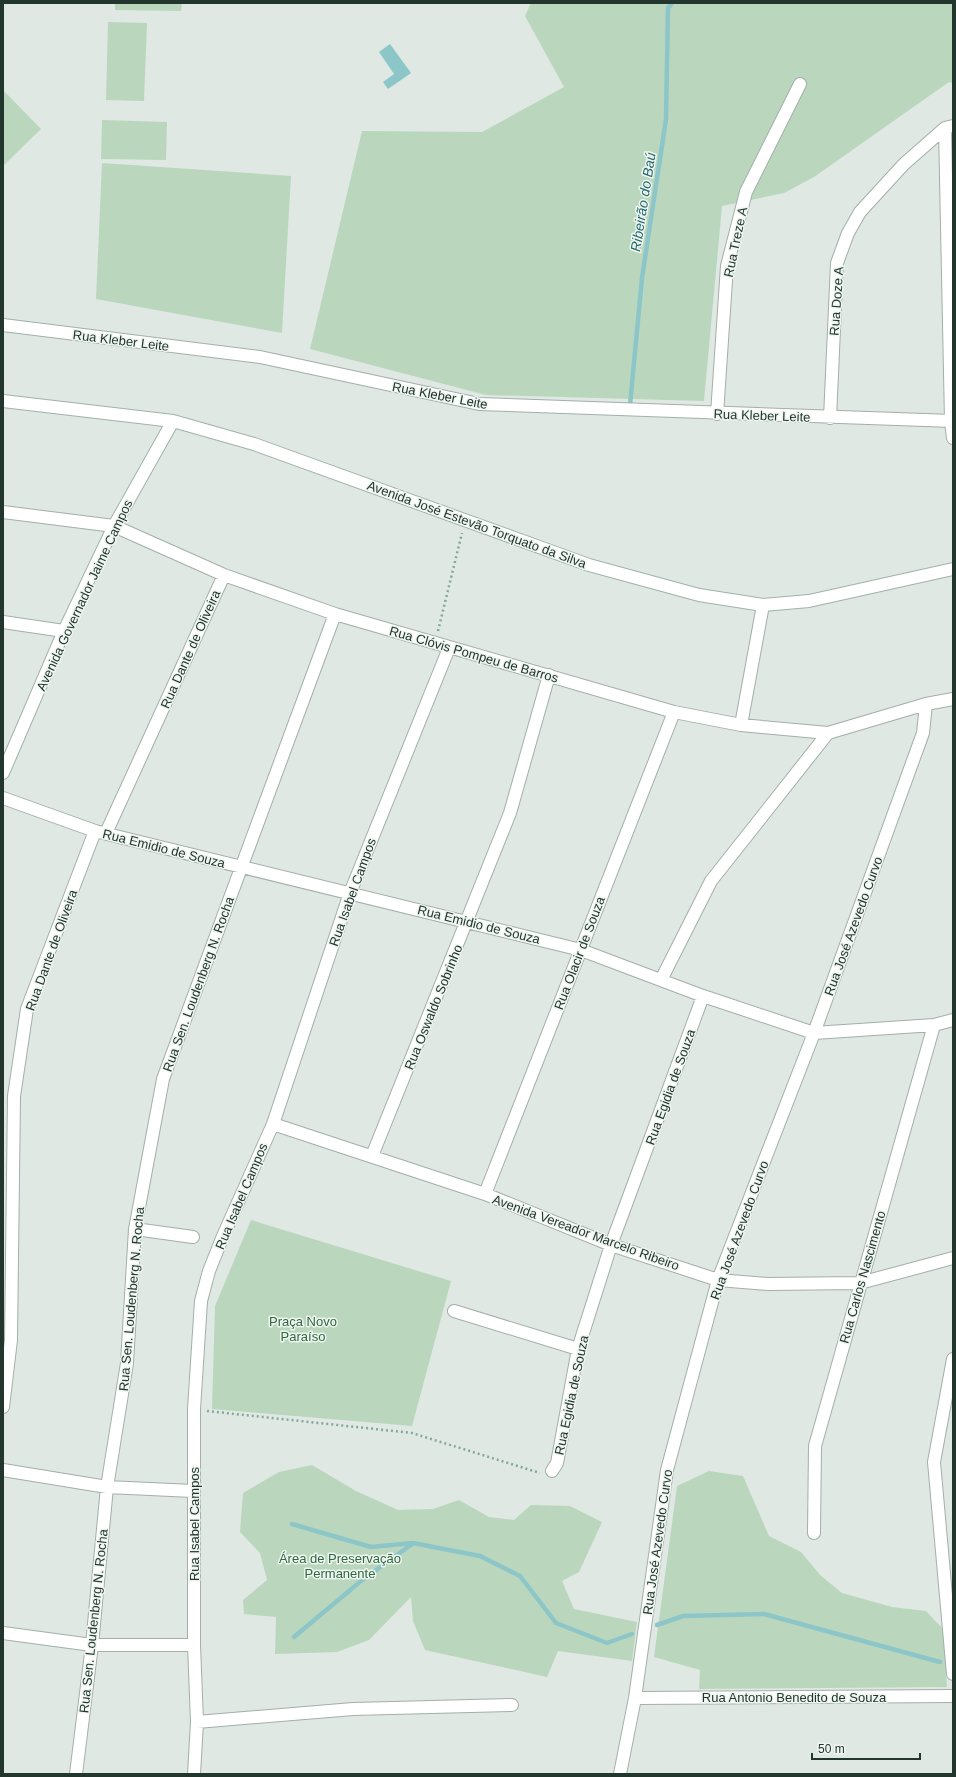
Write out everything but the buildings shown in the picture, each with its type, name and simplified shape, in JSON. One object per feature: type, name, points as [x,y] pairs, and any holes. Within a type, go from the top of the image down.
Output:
[{"type":"street","name":"Rua Treze A","points":[[717,414],[727,266],[746,192],[800,84]]},
{"type":"street","name":"Rua Doze A","points":[[830,418],[837,263],[848,233],[860,212],[904,164],[949,127]]},
{"type":"street","points":[[949,127],[953,438]]},
{"type":"street","name":"Rua Kleber Leite","points":[[3,325],[260,357],[479,404],[717,414],[952,421]]},
{"type":"street","name":"Avenida José Estevão Torquato da Silva","points":[[3,401],[173,422],[254,444],[589,565],[699,595],[763,605],[809,601],[953,569]]},
{"type":"street","name":"Avenida Governador Jaime Campos","points":[[3,773],[64,631],[114,526],[173,422]]},
{"type":"street","name":"Rua Clóvis Pompeu de Barros","points":[[3,512],[114,526],[224,575],[335,614],[674,712],[741,725],[828,734],[926,704],[953,699]]},
{"type":"street","name":"Rua Dante de Oliveira","points":[[3,1407],[11,1340],[14,1096],[27,1010],[101,832],[224,575]]},
{"type":"street","points":[[741,725],[763,605]]},
{"type":"street","name":"Rua Sen. Loudenberg N. Rocha","points":[[76,1774],[92,1645],[107,1487],[127,1363],[135,1229],[163,1079],[335,614]]},
{"type":"street","points":[[3,622],[64,631]]},
{"type":"street","name":"Rua Isabel Campos","points":[[194,1774],[197,1722],[194,1646],[194,1409],[200,1301],[209,1271],[223,1236],[272,1124],[350,893],[449,648]]},
{"type":"street","name":"Rua Oswaldo Sobrinho","points":[[372,1156],[468,921],[510,813],[549,675]]},
{"type":"street","name":"Rua José Azevedo Curvo","points":[[620,1774],[635,1698],[667,1470],[718,1280],[814,1033],[923,732],[926,704]]},
{"type":"street","name":"Rua Olacir de Souza","points":[[485,1194],[674,712]]},
{"type":"street","points":[[661,980],[711,881],[828,734]]},
{"type":"street","name":"Rua Emidio de Souza","points":[[3,798],[101,832],[468,921],[580,950],[703,996],[814,1033],[934,1025],[953,1020]]},
{"type":"street","name":"Rua Egidia de Souza","points":[[552,1471],[557,1462],[578,1349],[611,1244],[703,996]]},
{"type":"street","name":"Rua Carlos Nascimento","points":[[814,1533],[815,1446],[934,1025]]},
{"type":"street","name":"Avenida Vereador Marcelo Ribeiro","points":[[272,1124],[485,1194],[611,1244],[718,1280],[768,1284],[860,1283],[953,1258]]},
{"type":"street","points":[[135,1229],[193,1237]]},
{"type":"street","points":[[454,1311],[578,1349]]},
{"type":"street","points":[[953,1359],[934,1462],[953,1674]]},
{"type":"street","points":[[3,1470],[107,1487],[193,1491]]},
{"type":"street","points":[[3,1634],[92,1645],[194,1646]]},
{"type":"street","name":"Rua Antonio Benedito de Souza","points":[[635,1698],[953,1696]]},
{"type":"street","points":[[197,1722],[352,1709],[512,1705]]},
{"type":"path","points":[[435,644],[465,520]]},
{"type":"path","name":"Rua Egidia de Souza","points":[[194,1409],[412,1433],[542,1474],[552,1471]]},
{"type":"green space","points":[[115,3],[182,3],[181,11],[115,10]]},
{"type":"green space","points":[[531,3],[953,3],[953,83],[949,82],[814,177],[784,193],[722,206],[704,401],[486,395],[310,349],[362,131],[482,132],[564,87],[525,16]]},
{"type":"green space","points":[[108,22],[147,23],[144,101],[106,100]]},
{"type":"green space","points":[[3,90],[41,129],[3,166]]},
{"type":"green space","points":[[102,120],[167,122],[166,160],[101,159]]},
{"type":"green space","points":[[102,163],[291,176],[282,333],[96,299]]},
{"type":"green space","name":"Praça Novo Paraíso","points":[[251,1220],[451,1281],[412,1426],[212,1409],[215,1306]]},
{"type":"green space","name":"Área de Preservação Permanente","points":[[312,1465],[356,1491],[398,1510],[433,1509],[459,1500],[489,1517],[514,1520],[531,1505],[570,1506],[602,1522],[579,1572],[562,1581],[574,1609],[637,1622],[632,1661],[558,1651],[547,1677],[425,1650],[413,1621],[411,1597],[369,1640],[337,1652],[275,1654],[276,1617],[244,1614],[243,1600],[267,1580],[260,1553],[240,1532],[243,1493],[279,1472]]},
{"type":"green space","points":[[709,1471],[743,1476],[769,1536],[801,1552],[820,1575],[842,1593],[892,1607],[926,1611],[943,1629],[947,1687],[699,1689],[700,1670],[654,1657],[677,1486]]},
{"type":"water","points":[[390,44],[411,73],[388,89],[383,82],[394,74],[379,52]]},
{"type":"waterway","name":"Ribeirão do Baú","points":[[630,405],[642,278],[666,119],[668,8],[672,3]]},
{"type":"waterway","points":[[292,1524],[371,1547],[413,1543],[480,1556],[520,1576],[556,1623],[607,1643],[632,1634]]},
{"type":"waterway","points":[[294,1637],[361,1581],[412,1544]]},
{"type":"waterway","points":[[657,1625],[683,1616],[764,1614],[940,1662]]}]
